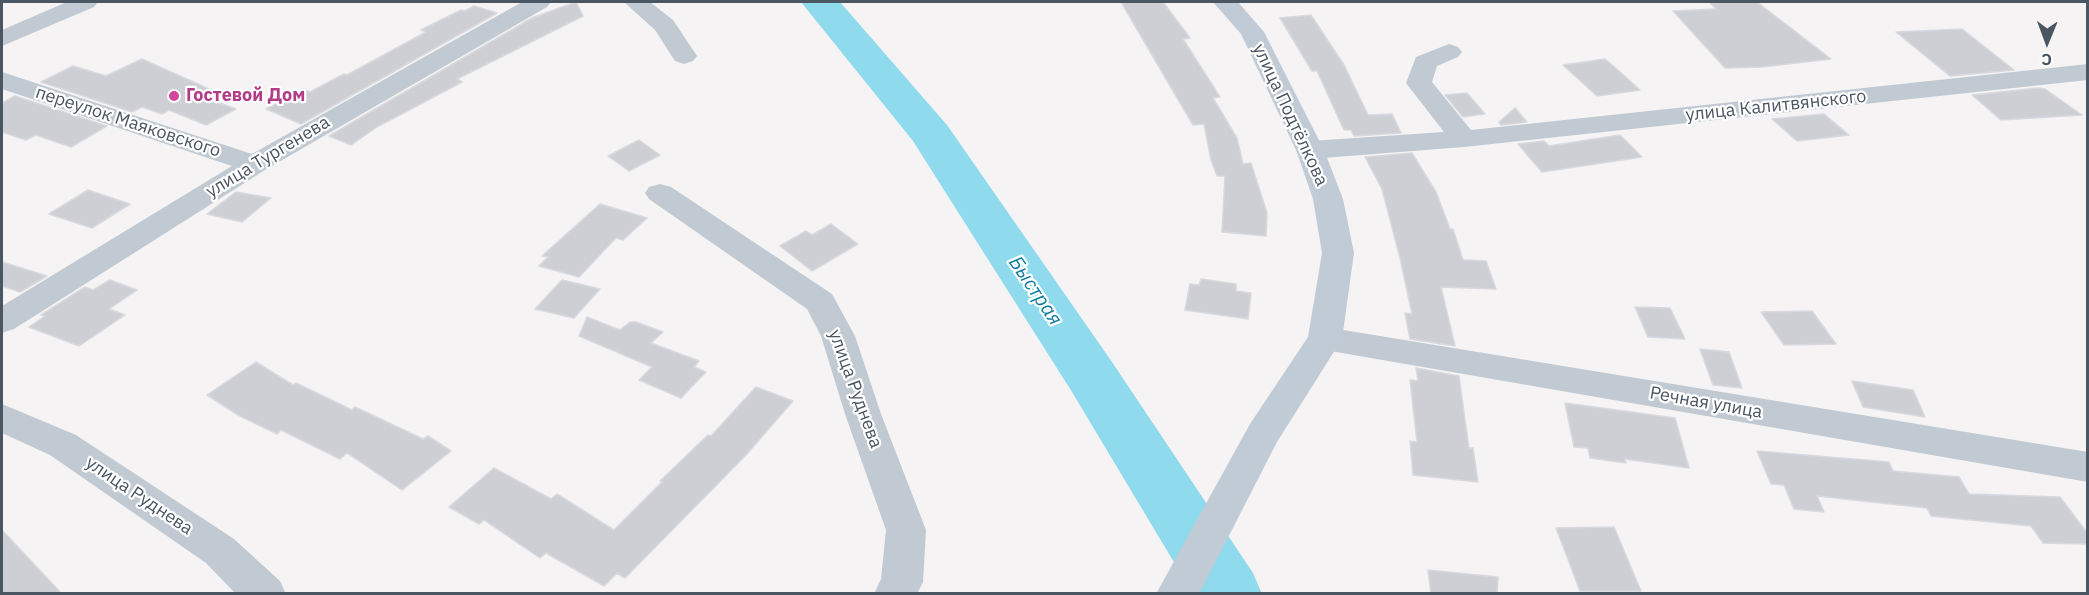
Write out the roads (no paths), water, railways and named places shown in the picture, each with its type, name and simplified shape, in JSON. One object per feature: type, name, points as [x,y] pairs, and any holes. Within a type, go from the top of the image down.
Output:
[{"type":"main road","name":"улица Подтёлкова","points":[[1177,594],[1263,434],[1325,339],[1338,253],[1328,199],[1310,150],[1252,32],[1225,2]]},
{"type":"street","points":[[2,39],[86,2]]},
{"type":"street","name":"улица Тургенева","points":[[2,321],[255,164],[539,2]]},
{"type":"street","points":[[636,2],[664,25],[684,56]]},
{"type":"street","points":[[1449,52],[1425,62],[1419,82],[1464,139]]},
{"type":"street","name":"улица Калитвянского","points":[[1310,150],[1464,139],[2088,72]]},
{"type":"street","name":"переулок Маяковского","points":[[2,80],[255,164]]},
{"type":"street","name":"улица Руднева","points":[[660,193],[820,302],[838,336],[863,414],[906,530],[902,582],[895,594]]},
{"type":"street","name":"Речная улица","points":[[1325,339],[2088,467]]},
{"type":"street","name":"улица Руднева","points":[[2,418],[63,445],[220,551],[265,594]]},
{"type":"waterway","name":"Быстрая","points":[[820,2],[931,134],[1092,377],[1229,594]]},
{"type":"place","name":"Гостевой Дом","points":[[174,96]]}]
